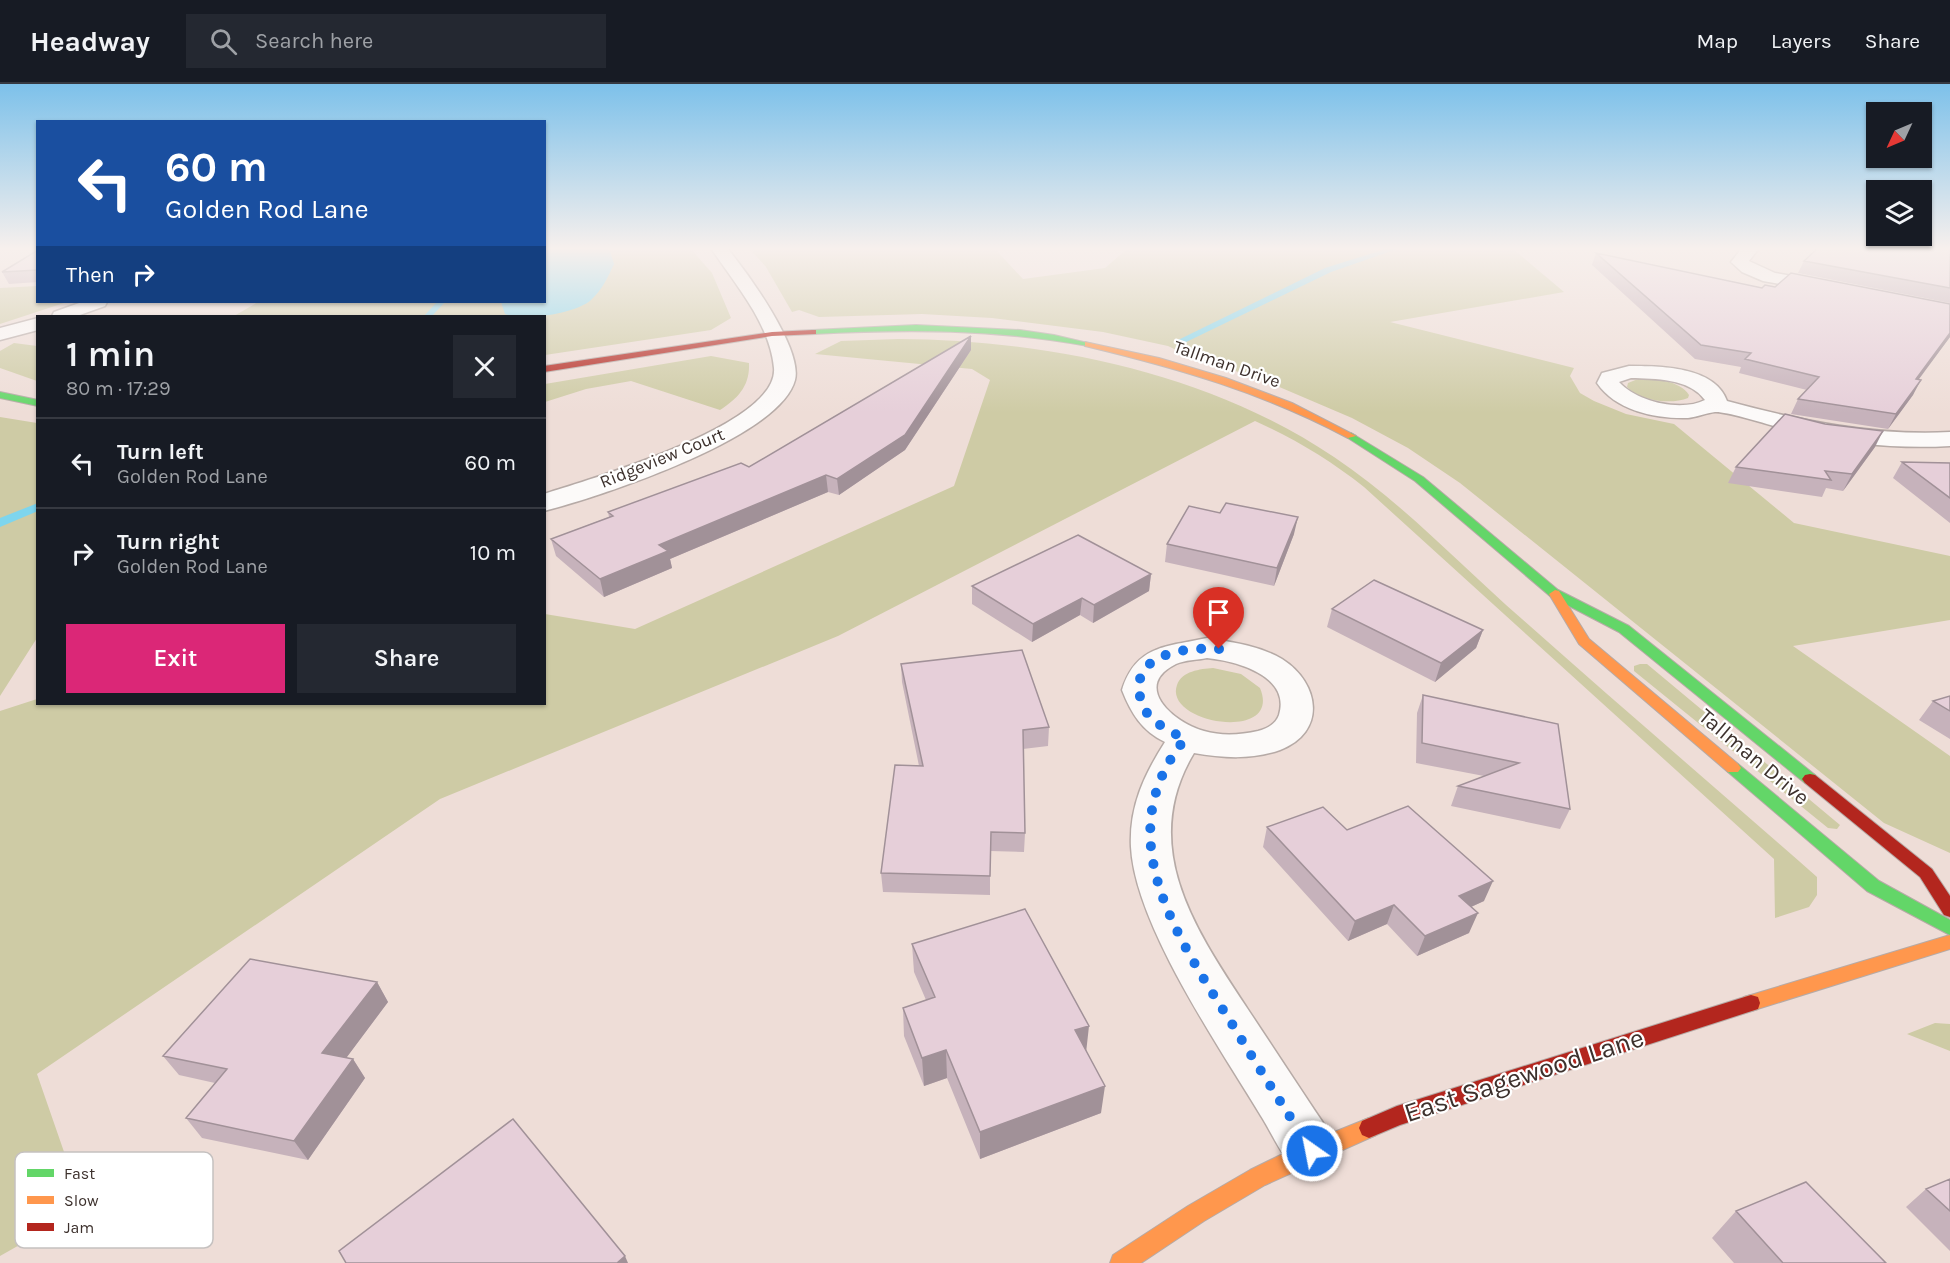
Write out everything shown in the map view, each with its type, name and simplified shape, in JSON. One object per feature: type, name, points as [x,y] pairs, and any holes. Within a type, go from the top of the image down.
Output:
[{"type":"street","points":[[64,315],[95,303]]},
{"type":"street","name":"Ridgeview Court","points":[[546,502],[701,446],[730,432],[757,414],[772,400],[784,382],[784,363],[755,303]]},
{"type":"street","points":[[0,334],[36,325]]},
{"type":"street","name":"Tallman Drive","points":[[546,369],[772,334],[884,326],[1002,331],[1119,350],[1211,376],[1318,418],[1398,464],[1444,499],[1554,593],[1624,628],[1926,873],[1950,910]]},
{"type":"street","points":[[0,395],[36,403]]},
{"type":"street","points":[[1714,405],[1832,432],[1888,438],[1950,439]]},
{"type":"street","name":"Tallman Drive","points":[[1554,593],[1584,641],[1873,886],[1950,927]]},
{"type":"street","points":[[1185,739],[1162,772],[1153,803],[1149,843],[1154,873],[1166,909],[1192,962],[1312,1151]]},
{"type":"street","name":"East Sagewood Lane","points":[[1121,1263],[1198,1211],[1243,1185],[1312,1151],[1396,1116],[1907,953],[1950,942]]},
{"type":"shaded area","points":[[0,303],[64,303],[0,324]]},
{"type":"shaded area","points":[[256,303],[725,303],[731,318],[711,330],[546,355],[546,315],[236,315]]},
{"type":"shaded area","points":[[787,303],[1500,303],[1390,322],[1574,368],[1570,376],[1580,393],[1626,414],[1674,424],[1794,523],[1950,556],[1950,620],[1793,646],[1950,756],[1950,853],[1884,823],[1460,483],[1408,448],[1352,418],[1263,380],[1189,356],[1168,346],[1103,332],[992,318],[922,314],[819,317],[799,310],[792,312]]},
{"type":"shaded area","points":[[898,339],[955,341],[1068,354],[1125,366],[1180,383],[1233,403],[1285,428],[1334,457],[1407,514],[1522,619],[1817,877],[1817,895],[1809,907],[1775,918],[1774,859],[1364,487],[1312,451],[1255,421],[838,636],[440,799],[37,1074],[64,1152],[15,1152],[15,1248],[0,1256],[0,711],[36,699],[36,705],[546,705],[546,614],[635,629],[954,486],[990,380],[972,369],[815,354],[841,341]]},
{"type":"shaded area","points":[[14,343],[36,346],[36,381],[0,368],[0,351]]},
{"type":"shaded area","points":[[711,356],[749,363],[749,371],[742,391],[720,410],[631,381],[586,389],[546,402],[546,384]]},
{"type":"shaded area","points":[[1638,379],[1673,383],[1685,390],[1689,395],[1688,398],[1665,401],[1640,396],[1627,387],[1628,383]]},
{"type":"shaded area","points":[[0,417],[36,423],[36,640],[0,696]]},
{"type":"shaded area","points":[[1647,664],[1840,825],[1837,829],[1828,828],[1634,671],[1634,666]]},
{"type":"shaded area","points":[[1213,668],[1241,674],[1260,688],[1262,705],[1255,716],[1240,722],[1222,722],[1203,718],[1187,710],[1177,699],[1179,680],[1197,670]]},
{"type":"shaded area","points":[[1935,1023],[1950,1024],[1950,1051],[1907,1034]]},
{"type":"water","points":[[501,303],[587,303],[550,315],[505,314]]},
{"type":"building","points":[[1653,303],[1950,304],[1950,333],[1916,379],[1921,380],[1896,414],[1798,399],[1819,377],[1745,359],[1751,353],[1701,345]]},
{"type":"building","points":[[971,336],[905,435],[837,479],[826,475],[659,545],[668,551],[600,579],[551,539],[613,516],[608,512],[741,463],[749,467]]},
{"type":"building","points":[[1785,414],[1825,424],[1883,431],[1852,474],[1825,471],[1831,480],[1736,467]]},
{"type":"building","points":[[1902,462],[1950,463],[1950,498]]},
{"type":"building","points":[[1226,503],[1298,517],[1277,568],[1167,544],[1189,506],[1220,513]]},
{"type":"building","points":[[1078,535],[1151,574],[1094,605],[1082,598],[1033,624],[972,586]]},
{"type":"building","points":[[1374,580],[1483,630],[1441,663],[1332,609]]},
{"type":"building","points":[[1022,650],[1049,727],[1023,730],[1025,833],[991,832],[990,876],[881,873],[895,765],[923,766],[901,664]]},
{"type":"building","points":[[1423,695],[1558,724],[1570,809],[1458,786],[1519,763],[1422,743]]},
{"type":"building","points":[[1950,696],[1950,711],[1933,701]]},
{"type":"building","points":[[1408,806],[1493,881],[1459,896],[1478,913],[1425,936],[1394,905],[1355,921],[1267,827],[1323,807],[1347,830]]},
{"type":"building","points":[[1025,909],[1089,1026],[1075,1030],[1105,1086],[980,1132],[946,1050],[922,1058],[903,1008],[935,997],[912,944]]},
{"type":"building","points":[[250,959],[377,982],[322,1053],[353,1059],[294,1141],[186,1118],[227,1069],[163,1056]]},
{"type":"building","points":[[513,1119],[625,1256],[617,1263],[346,1263],[339,1251]]},
{"type":"building","points":[[1950,1179],[1950,1211],[1926,1189]]},
{"type":"building","points":[[1806,1182],[1886,1263],[1783,1263],[1736,1211]]},
{"type":"waterway","points":[[429,315],[440,303]]},
{"type":"waterway","points":[[1179,342],[1260,303]]},
{"type":"waterway","points":[[0,523],[36,507]]},
{"type":"traffic: fast","points":[[813,332],[951,328],[1020,333],[1088,344]]},
{"type":"traffic: fast","points":[[0,395],[36,403]]},
{"type":"traffic: fast","points":[[1351,436],[1419,479],[1554,593],[1624,629],[1810,779]]},
{"type":"traffic: fast","points":[[1733,768],[1873,886],[1950,928]]},
{"type":"traffic: slow","points":[[1088,344],[1190,369],[1223,380],[1289,405],[1351,436]]},
{"type":"traffic: slow","points":[[1555,594],[1584,641],[1733,768]]},
{"type":"traffic: slow","points":[[1751,1003],[1950,942]]},
{"type":"traffic: slow","points":[[1121,1263],[1196,1213],[1242,1186],[1305,1155],[1369,1128]]},
{"type":"traffic: jam","points":[[546,369],[772,334],[813,332]]},
{"type":"traffic: jam","points":[[1810,779],[1926,873],[1950,910]]},
{"type":"traffic: jam","points":[[1369,1128],[1397,1116],[1751,1003]]},
{"type":"route","points":[[1219,649],[1183,650],[1163,656],[1148,666],[1139,680],[1139,696],[1147,712],[1163,727],[1185,739],[1172,754],[1162,772],[1153,803],[1149,843],[1154,873],[1166,909],[1202,980],[1312,1151]]}]
